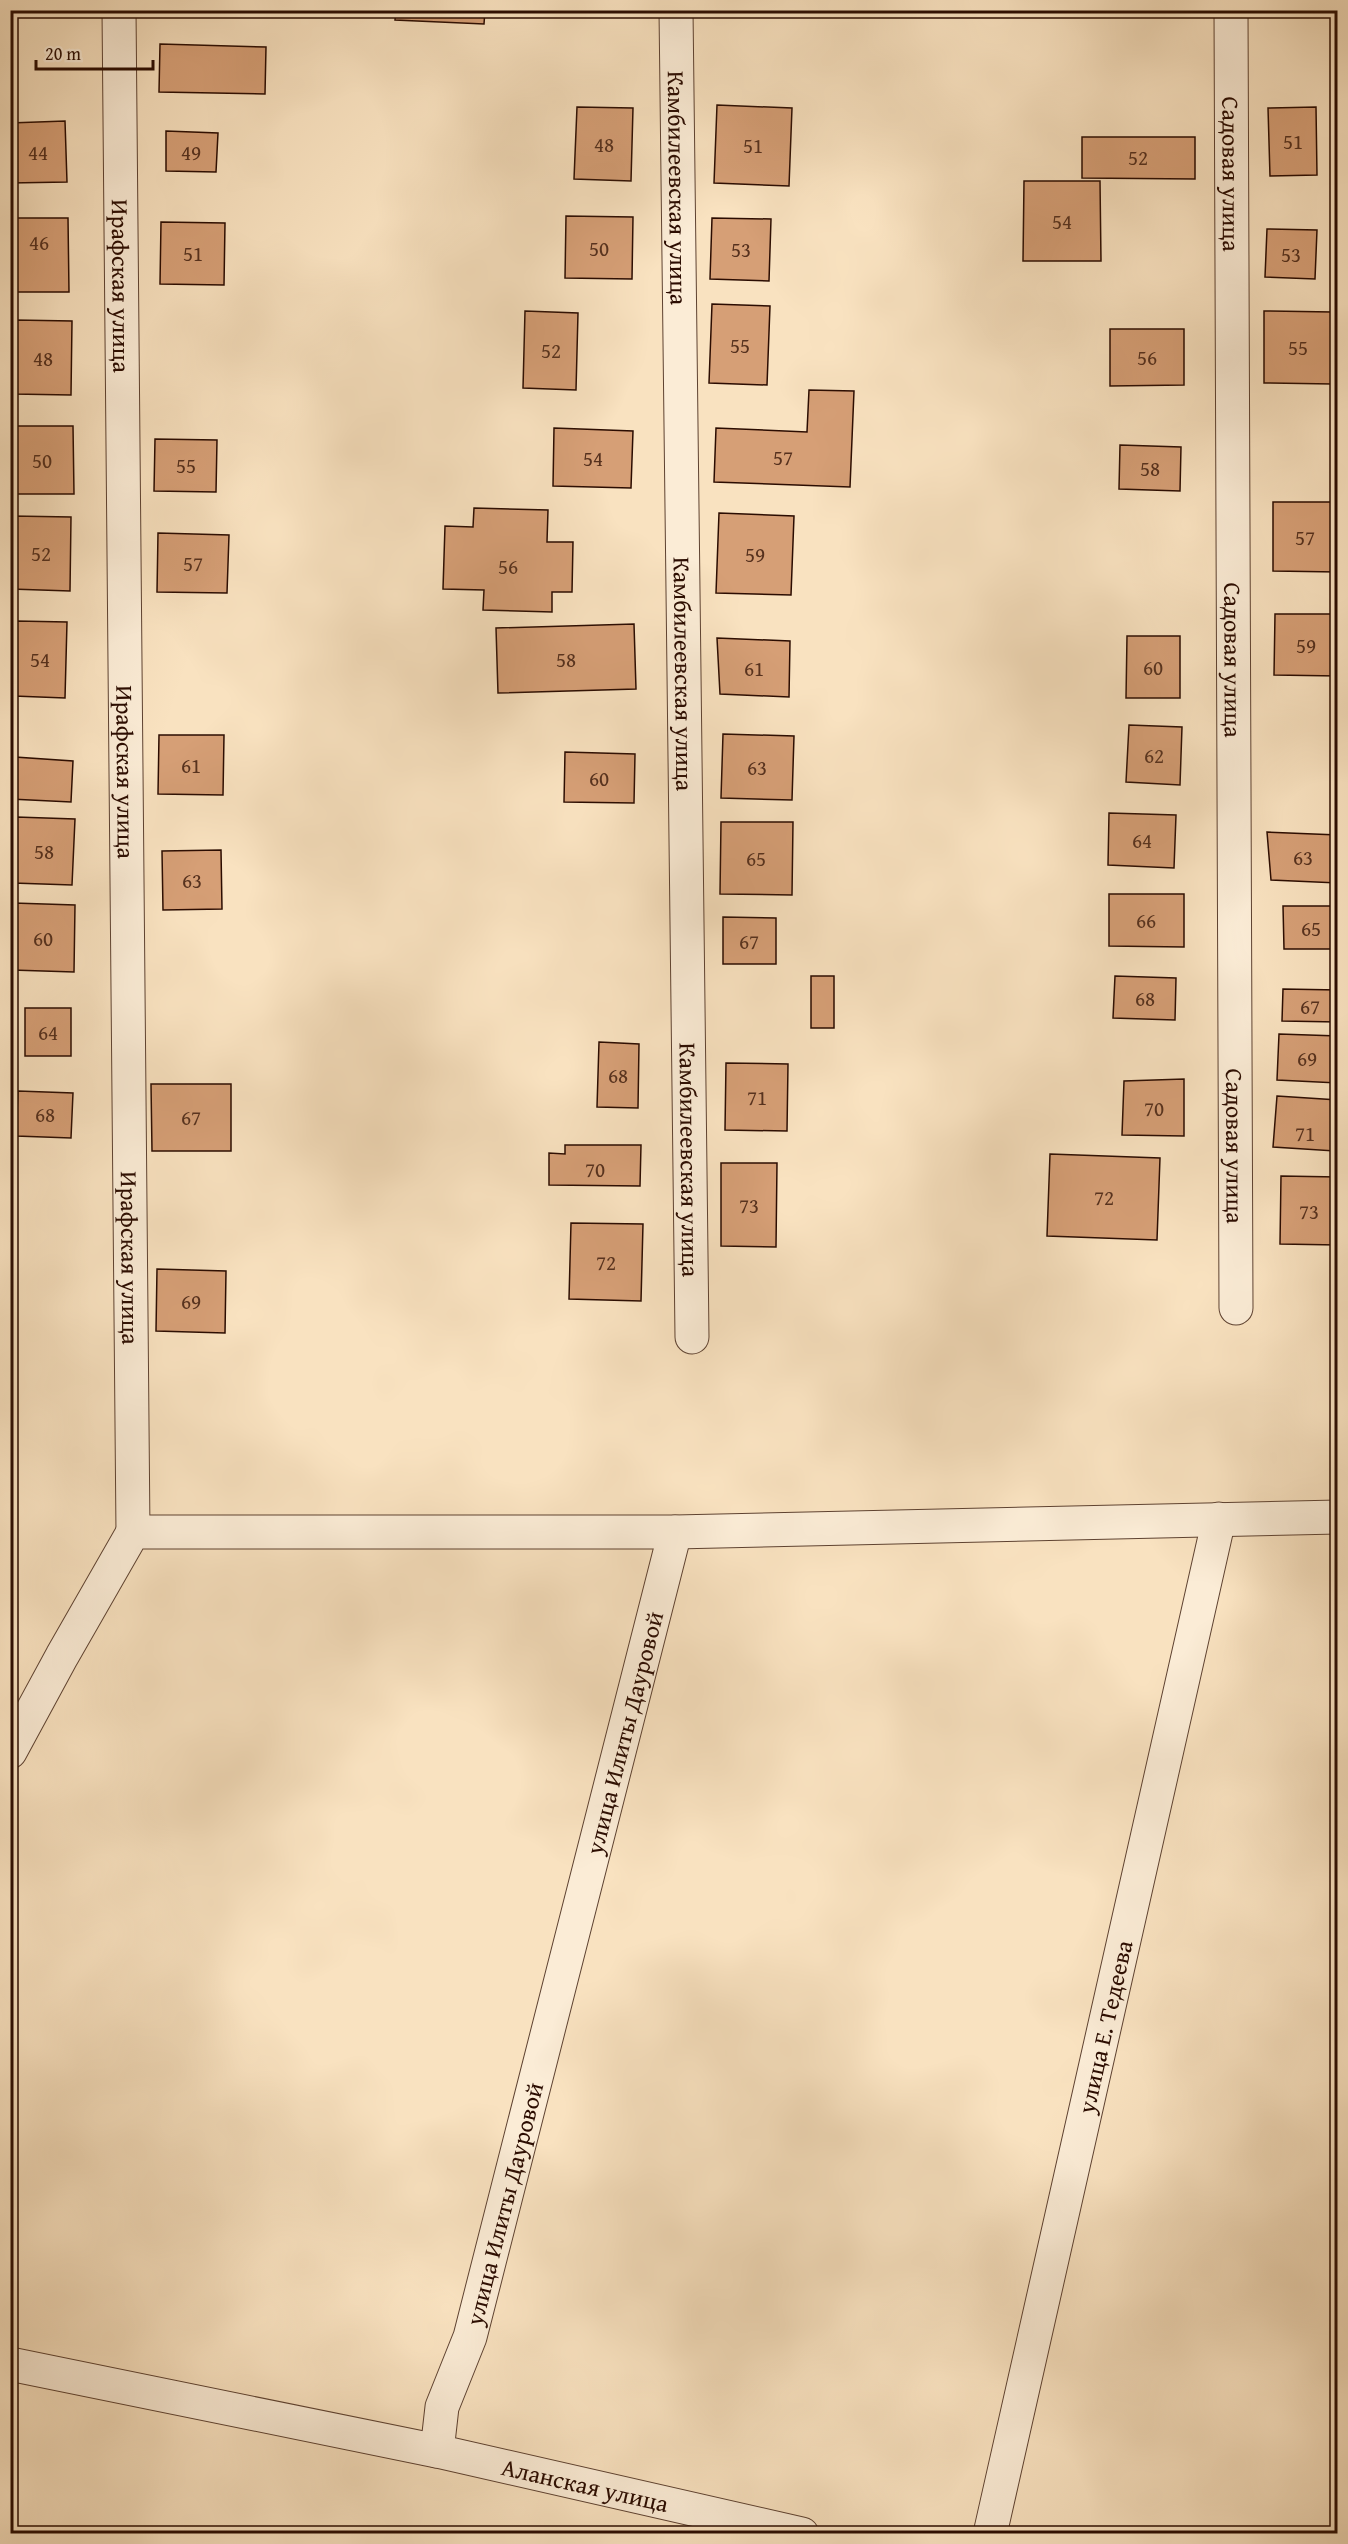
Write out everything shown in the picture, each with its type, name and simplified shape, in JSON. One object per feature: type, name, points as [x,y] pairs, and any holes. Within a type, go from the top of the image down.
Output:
[{"type":"street","name":"Ирафская улица","points":[[119,10],[133,1532]]},
{"type":"street","name":"Камбилеевская улица","points":[[676,10],[692,1337]]},
{"type":"street","name":"Садовая улица","points":[[1231,10],[1236,1308]]},
{"type":"street","points":[[10,1752],[133,1532],[675,1532],[1338,1517]]},
{"type":"street","name":"улица Е. Тедеева","points":[[990,2534],[1219,1519]]},
{"type":"street","name":"улица Илиты Дауровой","points":[[437,2451],[442,2407],[470,2337],[675,1532]]},
{"type":"street","points":[[10,2364],[437,2451]]},
{"type":"street","name":"Аланская улица","points":[[437,2451],[802,2534]]},
{"type":"building","points":[[396,10],[485,10],[484,24],[395,20]]},
{"type":"building","points":[[160,44],[266,47],[265,94],[159,92]]},
{"type":"building","points":[[717,105],[792,108],[789,186],[714,183]]},
{"type":"building","points":[[577,107],[633,108],[631,181],[574,179]]},
{"type":"building","points":[[1316,107],[1317,175],[1270,176],[1268,108]]},
{"type":"building","points":[[65,121],[67,182],[10,183],[10,123]]},
{"type":"building","points":[[166,131],[218,133],[216,172],[166,171]]},
{"type":"building","points":[[1082,137],[1195,137],[1195,179],[1082,178]]},
{"type":"building","points":[[1024,181],[1100,181],[1101,261],[1023,261]]},
{"type":"building","points":[[566,216],[633,217],[632,279],[565,278]]},
{"type":"building","points":[[10,218],[68,218],[69,292],[11,292]]},
{"type":"building","points":[[712,218],[771,219],[769,281],[710,279]]},
{"type":"building","points":[[161,222],[225,223],[224,285],[160,284]]},
{"type":"building","points":[[1267,229],[1317,230],[1315,279],[1265,277]]},
{"type":"building","points":[[712,304],[770,306],[767,385],[709,383]]},
{"type":"building","points":[[525,311],[578,313],[576,390],[523,388]]},
{"type":"building","points":[[1264,311],[1332,312],[1332,384],[1264,383]]},
{"type":"building","points":[[15,320],[72,321],[71,395],[13,394]]},
{"type":"building","points":[[1110,329],[1184,329],[1184,385],[1110,386]]},
{"type":"building","points":[[809,390],[854,391],[850,487],[714,482],[716,428],[807,432]]},
{"type":"building","points":[[10,426],[73,426],[74,494],[10,494]]},
{"type":"building","points":[[554,428],[633,431],[631,488],[553,486]]},
{"type":"building","points":[[155,439],[217,440],[216,492],[154,491]]},
{"type":"building","points":[[1120,445],[1181,447],[1180,491],[1119,489]]},
{"type":"building","points":[[1273,502],[1338,502],[1338,572],[1273,571]]},
{"type":"building","points":[[474,508],[548,510],[547,542],[573,542],[572,592],[552,592],[552,612],[483,610],[484,590],[443,589],[445,526],[473,527]]},
{"type":"building","points":[[719,513],[794,516],[791,595],[716,593]]},
{"type":"building","points":[[12,516],[71,517],[70,591],[11,589]]},
{"type":"building","points":[[158,533],[229,535],[227,593],[157,592]]},
{"type":"building","points":[[1275,614],[1338,614],[1338,676],[1274,675]]},
{"type":"building","points":[[16,621],[67,622],[65,698],[14,696]]},
{"type":"building","points":[[634,624],[636,689],[498,693],[496,628]]},
{"type":"building","points":[[1127,636],[1180,636],[1180,698],[1126,698]]},
{"type":"building","points":[[717,638],[790,641],[789,697],[720,694]]},
{"type":"building","points":[[10,712],[17,712],[15,757],[73,761],[71,802],[10,799]]},
{"type":"building","points":[[1129,725],[1182,727],[1180,785],[1126,782]]},
{"type":"building","points":[[723,734],[794,736],[792,800],[721,798]]},
{"type":"building","points":[[159,735],[224,735],[223,795],[158,794]]},
{"type":"building","points":[[565,752],[635,754],[634,803],[564,802]]},
{"type":"building","points":[[1109,813],[1176,815],[1174,868],[1108,865]]},
{"type":"building","points":[[16,817],[75,819],[72,885],[13,883]]},
{"type":"building","points":[[721,822],[793,822],[792,895],[720,894]]},
{"type":"building","points":[[1267,832],[1338,835],[1338,883],[1271,880]]},
{"type":"building","points":[[221,850],[222,909],[163,910],[162,851]]},
{"type":"building","points":[[1109,894],[1184,894],[1184,947],[1109,946]]},
{"type":"building","points":[[13,903],[75,905],[74,972],[12,970]]},
{"type":"building","points":[[1283,906],[1338,906],[1338,949],[1284,949]]},
{"type":"building","points":[[723,917],[776,918],[776,964],[723,964]]},
{"type":"building","points":[[811,976],[834,976],[834,1028],[811,1028]]},
{"type":"building","points":[[1115,976],[1176,978],[1175,1020],[1113,1018]]},
{"type":"building","points":[[1283,989],[1338,990],[1338,1022],[1282,1021]]},
{"type":"building","points":[[25,1008],[71,1008],[71,1056],[25,1056]]},
{"type":"building","points":[[1279,1034],[1338,1036],[1338,1083],[1277,1080]]},
{"type":"building","points":[[599,1042],[639,1044],[638,1108],[597,1107]]},
{"type":"building","points":[[726,1063],[788,1064],[787,1131],[725,1130]]},
{"type":"building","points":[[1184,1079],[1184,1136],[1122,1135],[1124,1081]]},
{"type":"building","points":[[151,1084],[231,1084],[231,1151],[152,1151]]},
{"type":"building","points":[[18,1091],[73,1093],[71,1138],[16,1136]]},
{"type":"building","points":[[1277,1096],[1338,1100],[1335,1151],[1273,1147]]},
{"type":"building","points":[[565,1145],[641,1145],[640,1186],[549,1185],[549,1153],[565,1154]]},
{"type":"building","points":[[1050,1154],[1160,1158],[1157,1240],[1047,1236]]},
{"type":"building","points":[[721,1163],[777,1163],[776,1247],[721,1246]]},
{"type":"building","points":[[1281,1176],[1338,1177],[1338,1245],[1280,1244]]},
{"type":"building","points":[[571,1223],[643,1224],[641,1301],[569,1299]]},
{"type":"building","points":[[10,1266],[17,1267],[10,1317]]},
{"type":"building","points":[[157,1269],[226,1271],[225,1333],[156,1331]]}]
